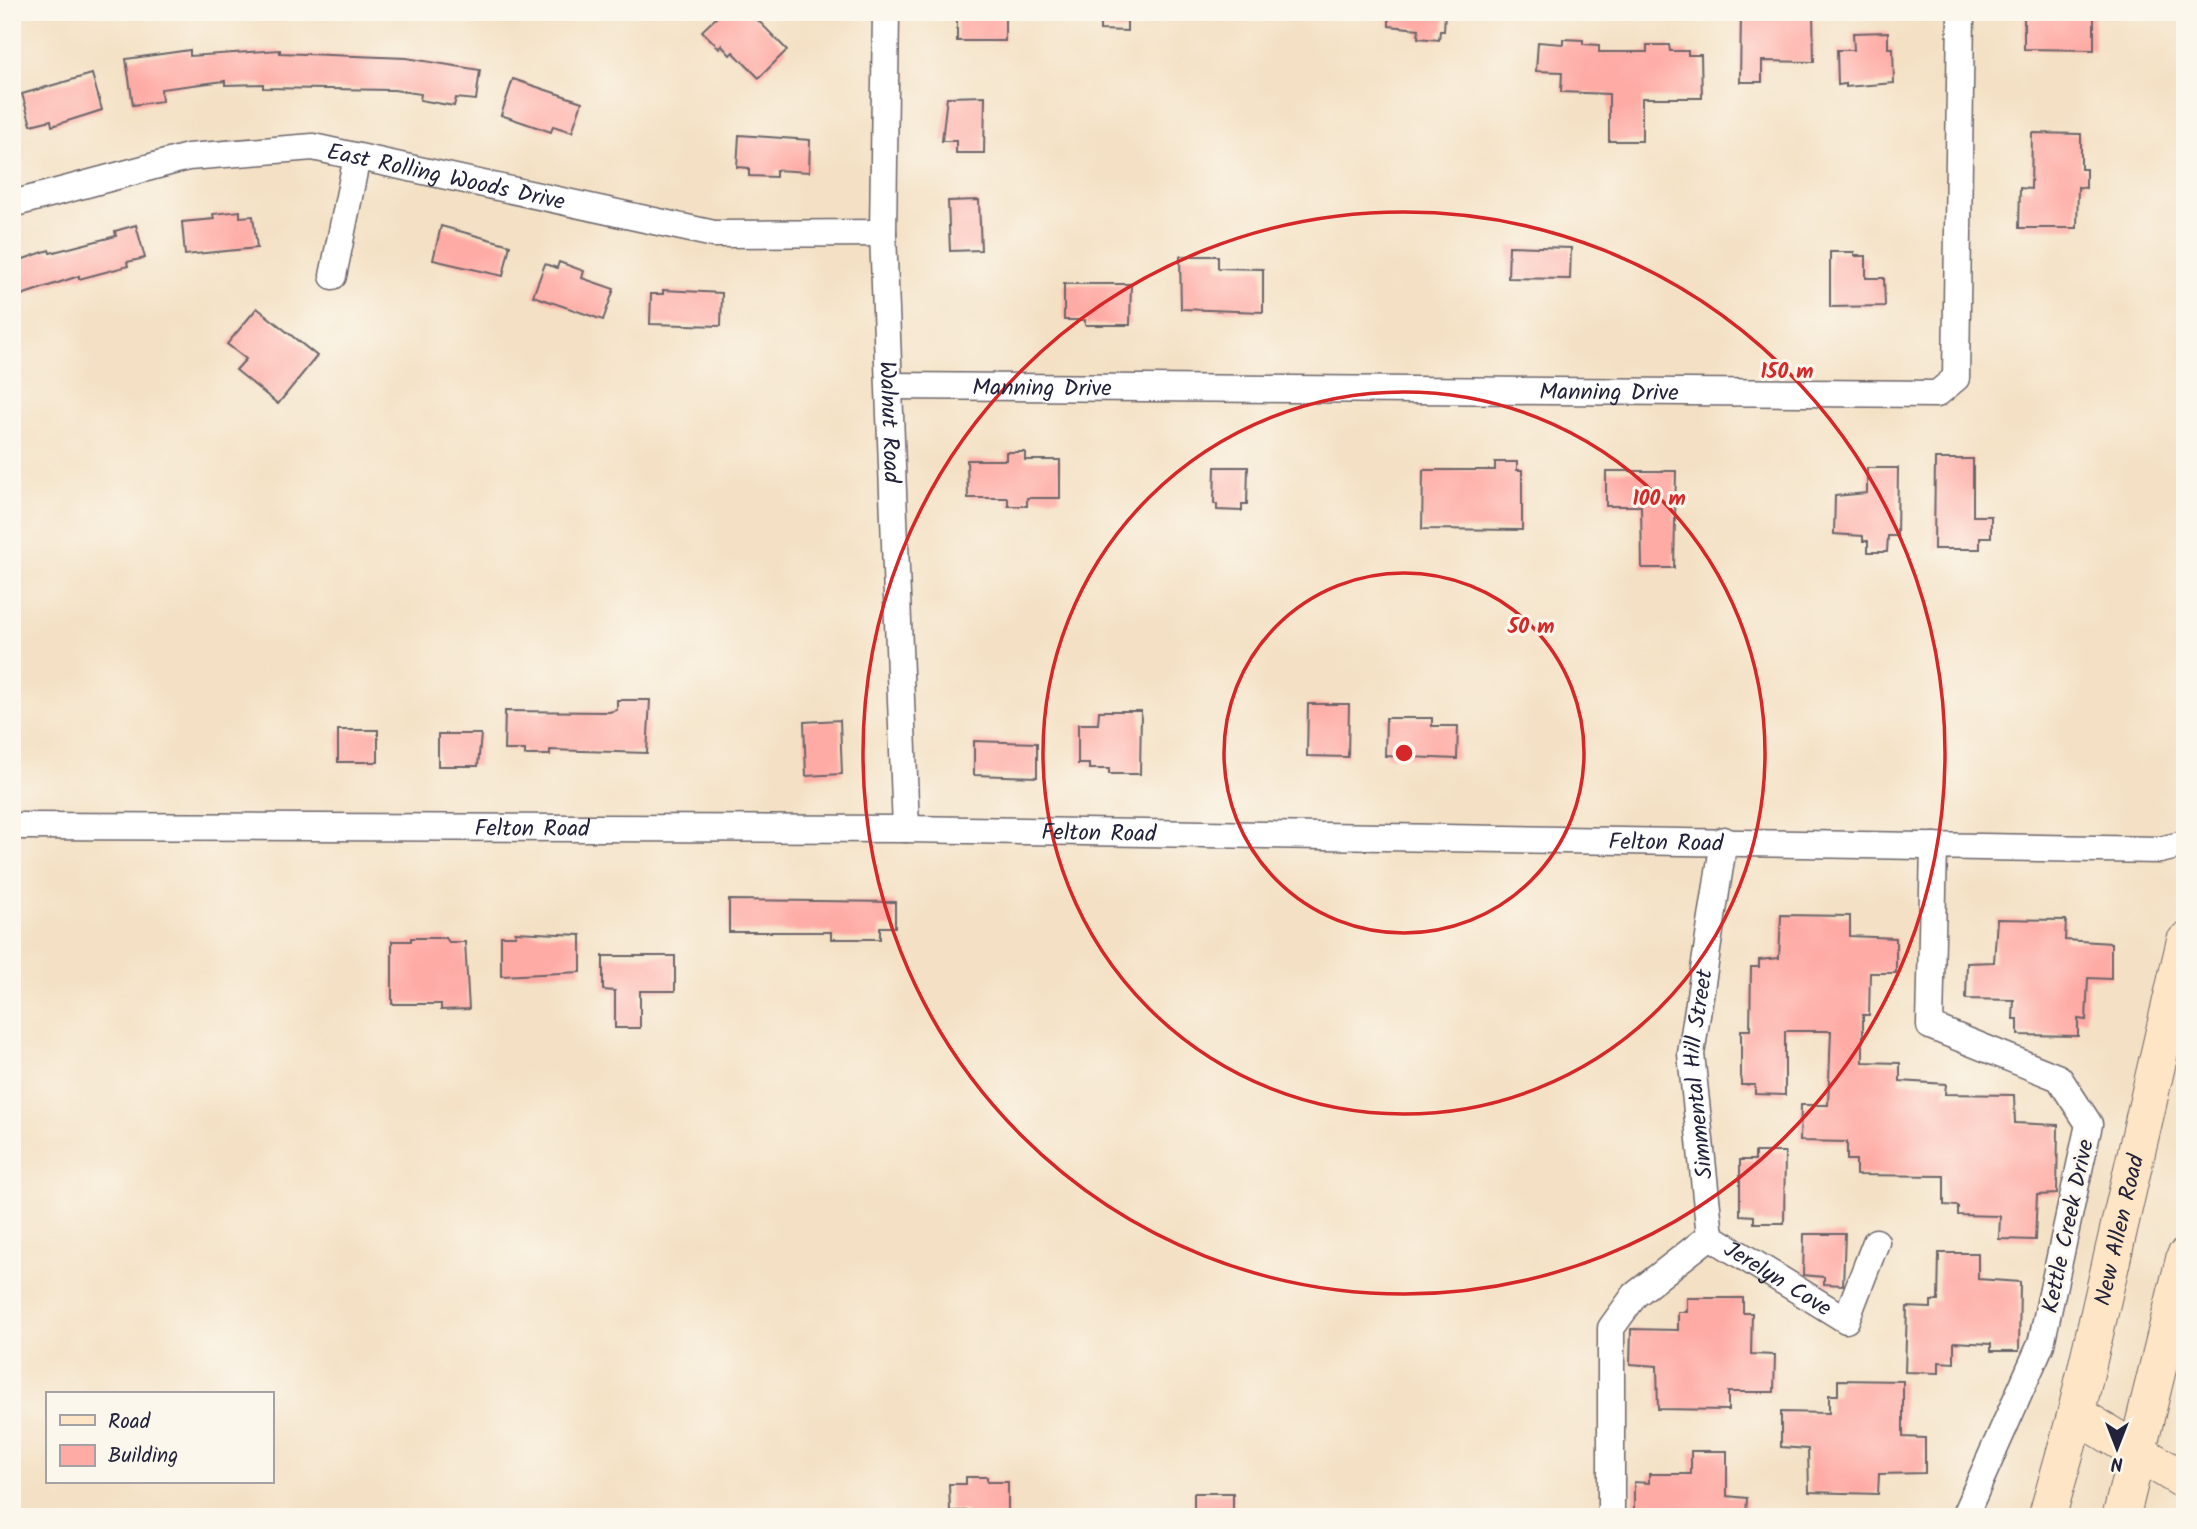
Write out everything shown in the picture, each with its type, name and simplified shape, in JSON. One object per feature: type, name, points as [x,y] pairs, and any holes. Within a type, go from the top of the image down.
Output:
[{"type":"main road","name":"New Allen Road","points":[[2047,1517],[2076,1414],[2185,942]]},
{"type":"main road","points":[[2121,1517],[2185,1257]]},
{"type":"main road","points":[[2076,1414],[2185,1481]]},
{"type":"street","name":"Walnut Road","points":[[886,12],[883,233],[906,829]]},
{"type":"street","name":"Manning Drive","points":[[890,386],[1937,394],[1956,378],[1961,12]]},
{"type":"street","name":"East Rolling Woods Drive","points":[[12,204],[188,157],[313,147],[714,234],[883,233]]},
{"type":"street","points":[[333,276],[357,157]]},
{"type":"street","name":"Felton Road","points":[[12,826],[906,829],[1724,840],[2160,850],[2185,844]]},
{"type":"street","name":"Simmental Hill Street","points":[[1710,1236],[1690,1054],[1724,840]]},
{"type":"street","name":"Kettle Creek Drive","points":[[1934,846],[1930,1026],[2059,1078],[2089,1124],[2041,1344],[1964,1517]]},
{"type":"street","points":[[1611,1517],[1611,1328],[1635,1295],[1710,1236]]},
{"type":"street","name":"Jerelyn Cove","points":[[1710,1236],[1846,1320],[1876,1242]]},
{"type":"building","points":[[722,12],[750,12],[787,50],[759,78],[733,52],[730,55],[721,45],[719,48],[702,31]]},
{"type":"building","points":[[957,12],[1005,12],[1005,41],[957,41]]},
{"type":"building","points":[[1100,12],[1127,12],[1127,31],[1100,30]]},
{"type":"building","points":[[1389,12],[1445,12],[1444,31],[1440,31],[1439,40],[1418,38],[1419,29],[1389,26]]},
{"type":"building","points":[[1741,12],[1813,12],[1814,62],[1762,61],[1762,82],[1740,82]]},
{"type":"building","points":[[2063,12],[2094,12],[2094,50],[2024,49],[2024,15],[2063,15]]},
{"type":"building","points":[[1888,32],[1888,48],[1893,48],[1894,83],[1846,87],[1846,84],[1838,85],[1837,50],[1854,50],[1853,33]]},
{"type":"building","points":[[1563,39],[1583,40],[1583,44],[1599,45],[1599,52],[1647,52],[1647,45],[1669,45],[1670,51],[1688,51],[1688,55],[1701,55],[1702,98],[1642,98],[1642,141],[1609,141],[1609,94],[1561,92],[1562,72],[1536,71],[1538,42],[1563,44]]},
{"type":"building","points":[[190,50],[190,56],[280,50],[280,53],[406,58],[480,70],[476,100],[456,98],[454,106],[420,100],[421,94],[394,90],[263,88],[263,84],[225,85],[225,81],[161,89],[162,101],[133,105],[126,59]]},
{"type":"building","points":[[92,74],[102,110],[52,126],[51,120],[31,125],[22,94]]},
{"type":"building","points":[[513,79],[582,102],[572,132],[553,126],[551,132],[501,115]]},
{"type":"building","points":[[985,96],[984,153],[956,153],[956,141],[942,141],[947,97]]},
{"type":"building","points":[[2032,133],[2081,134],[2081,169],[2086,169],[2086,188],[2078,187],[2077,228],[2019,228],[2020,188],[2031,189]]},
{"type":"building","points":[[739,135],[810,140],[809,172],[776,170],[776,177],[749,176],[749,168],[737,167]]},
{"type":"building","points":[[979,200],[981,250],[950,251],[948,201]]},
{"type":"building","points":[[240,211],[240,217],[253,216],[257,248],[185,255],[182,222],[214,219],[213,214]]},
{"type":"building","points":[[136,225],[145,258],[127,262],[128,266],[79,279],[79,276],[12,298],[12,263],[49,250],[50,253],[116,236],[115,231]]},
{"type":"building","points":[[441,226],[510,245],[503,276],[433,260]]},
{"type":"building","points":[[1509,246],[1571,248],[1570,279],[1508,278]]},
{"type":"building","points":[[1830,252],[1854,252],[1854,256],[1866,256],[1866,278],[1884,278],[1885,306],[1830,307]]},
{"type":"building","points":[[1180,256],[1218,256],[1218,268],[1263,269],[1263,312],[1181,309]]},
{"type":"building","points":[[559,262],[584,271],[582,278],[614,289],[603,320],[533,296],[545,264],[557,268]]},
{"type":"building","points":[[1064,284],[1131,284],[1130,325],[1085,325],[1085,320],[1064,320]]},
{"type":"building","points":[[663,290],[722,293],[721,326],[650,324],[651,294],[663,294]]},
{"type":"building","points":[[257,308],[317,356],[278,404],[236,370],[246,359],[227,344]]},
{"type":"building","points":[[1006,452],[1025,452],[1025,460],[1060,460],[1060,498],[1027,498],[1027,506],[1008,506],[1008,498],[968,498],[967,460],[1006,460]]},
{"type":"building","points":[[1935,459],[1973,459],[1973,516],[1991,516],[1991,537],[1980,537],[1980,549],[1934,549]]},
{"type":"building","points":[[1495,462],[1517,462],[1517,470],[1522,470],[1522,530],[1422,529],[1423,470],[1495,470]]},
{"type":"building","points":[[1215,467],[1248,467],[1247,504],[1242,504],[1242,511],[1217,510],[1217,504],[1214,504]]},
{"type":"building","points":[[1867,468],[1898,468],[1897,536],[1888,536],[1887,552],[1868,552],[1868,541],[1863,541],[1863,536],[1834,534],[1835,496],[1867,493]]},
{"type":"building","points":[[1606,471],[1676,471],[1674,568],[1642,568],[1641,506],[1606,506]]},
{"type":"building","points":[[617,700],[650,700],[647,753],[550,750],[550,755],[525,755],[525,750],[504,750],[505,711],[609,712],[617,710]]},
{"type":"building","points":[[1308,704],[1349,704],[1348,757],[1307,756]]},
{"type":"building","points":[[1099,711],[1141,711],[1140,774],[1109,774],[1109,769],[1089,769],[1089,764],[1078,764],[1078,724],[1098,724]]},
{"type":"building","points":[[1386,718],[1432,718],[1432,726],[1458,726],[1457,759],[1385,756]]},
{"type":"building","points":[[840,720],[842,774],[806,776],[804,722]]},
{"type":"building","points":[[338,730],[378,730],[378,762],[338,762]]},
{"type":"building","points":[[438,734],[481,734],[478,766],[438,766]]},
{"type":"building","points":[[974,741],[1037,743],[1037,777],[974,775]]},
{"type":"building","points":[[729,900],[895,902],[895,927],[880,927],[880,939],[831,939],[831,932],[729,932]]},
{"type":"building","points":[[1781,915],[1850,916],[1850,936],[1896,938],[1896,973],[1870,973],[1869,1015],[1863,1015],[1863,1062],[1900,1063],[1900,1081],[1946,1084],[1945,1094],[2014,1095],[2015,1123],[2058,1125],[2057,1194],[2037,1195],[2035,1240],[1999,1239],[2000,1216],[1958,1215],[1958,1206],[1944,1205],[1944,1176],[1856,1175],[1856,1160],[1847,1160],[1847,1142],[1800,1141],[1801,1105],[1828,1105],[1831,1031],[1785,1031],[1785,1095],[1755,1094],[1755,1085],[1741,1085],[1741,1030],[1750,1030],[1751,967],[1759,967],[1759,960],[1779,958]]},
{"type":"building","points":[[1997,919],[2066,920],[2065,940],[2111,943],[2111,979],[2088,978],[2086,1020],[2078,1019],[2078,1036],[2018,1035],[2018,1019],[2013,1019],[2014,1000],[1966,999],[1967,963],[1994,962]]},
{"type":"building","points":[[515,932],[581,935],[581,972],[501,976],[501,936],[516,936]]},
{"type":"building","points":[[411,938],[446,938],[449,942],[465,942],[469,1009],[441,1010],[441,1004],[392,1004],[392,941],[411,941]]},
{"type":"building","points":[[603,956],[675,956],[675,991],[640,991],[640,1028],[615,1028],[615,991],[603,990]]},
{"type":"building","points":[[1755,1152],[1785,1152],[1784,1223],[1754,1223],[1754,1216],[1740,1215],[1740,1160],[1755,1160]]},
{"type":"building","points":[[1804,1234],[1845,1234],[1843,1285],[1824,1284],[1824,1277],[1803,1275]]},
{"type":"building","points":[[1939,1253],[1978,1253],[1978,1279],[2020,1282],[2019,1351],[1991,1351],[1991,1344],[1954,1342],[1954,1363],[1939,1362],[1939,1373],[1905,1372],[1907,1307],[1931,1308],[1931,1301],[1938,1301]]},
{"type":"building","points":[[1687,1298],[1743,1298],[1743,1313],[1752,1313],[1751,1354],[1775,1355],[1774,1392],[1728,1392],[1728,1410],[1658,1409],[1657,1366],[1630,1364],[1631,1329],[1678,1330],[1678,1312],[1687,1312]]},
{"type":"building","points":[[1838,1380],[1903,1381],[1903,1437],[1925,1438],[1925,1473],[1879,1474],[1878,1494],[1809,1492],[1808,1449],[1781,1447],[1781,1412],[1829,1413],[1829,1395],[1838,1395]]},
{"type":"building","points":[[1691,1451],[1727,1451],[1727,1496],[1747,1498],[1746,1517],[1634,1517],[1634,1482],[1649,1483],[1649,1474],[1691,1474]]},
{"type":"building","points":[[966,1477],[987,1477],[987,1482],[1008,1482],[1008,1516],[966,1516],[966,1511],[950,1511],[949,1484],[966,1484]]},
{"type":"building","points":[[1194,1493],[1233,1493],[1233,1517],[1194,1517]]}]
